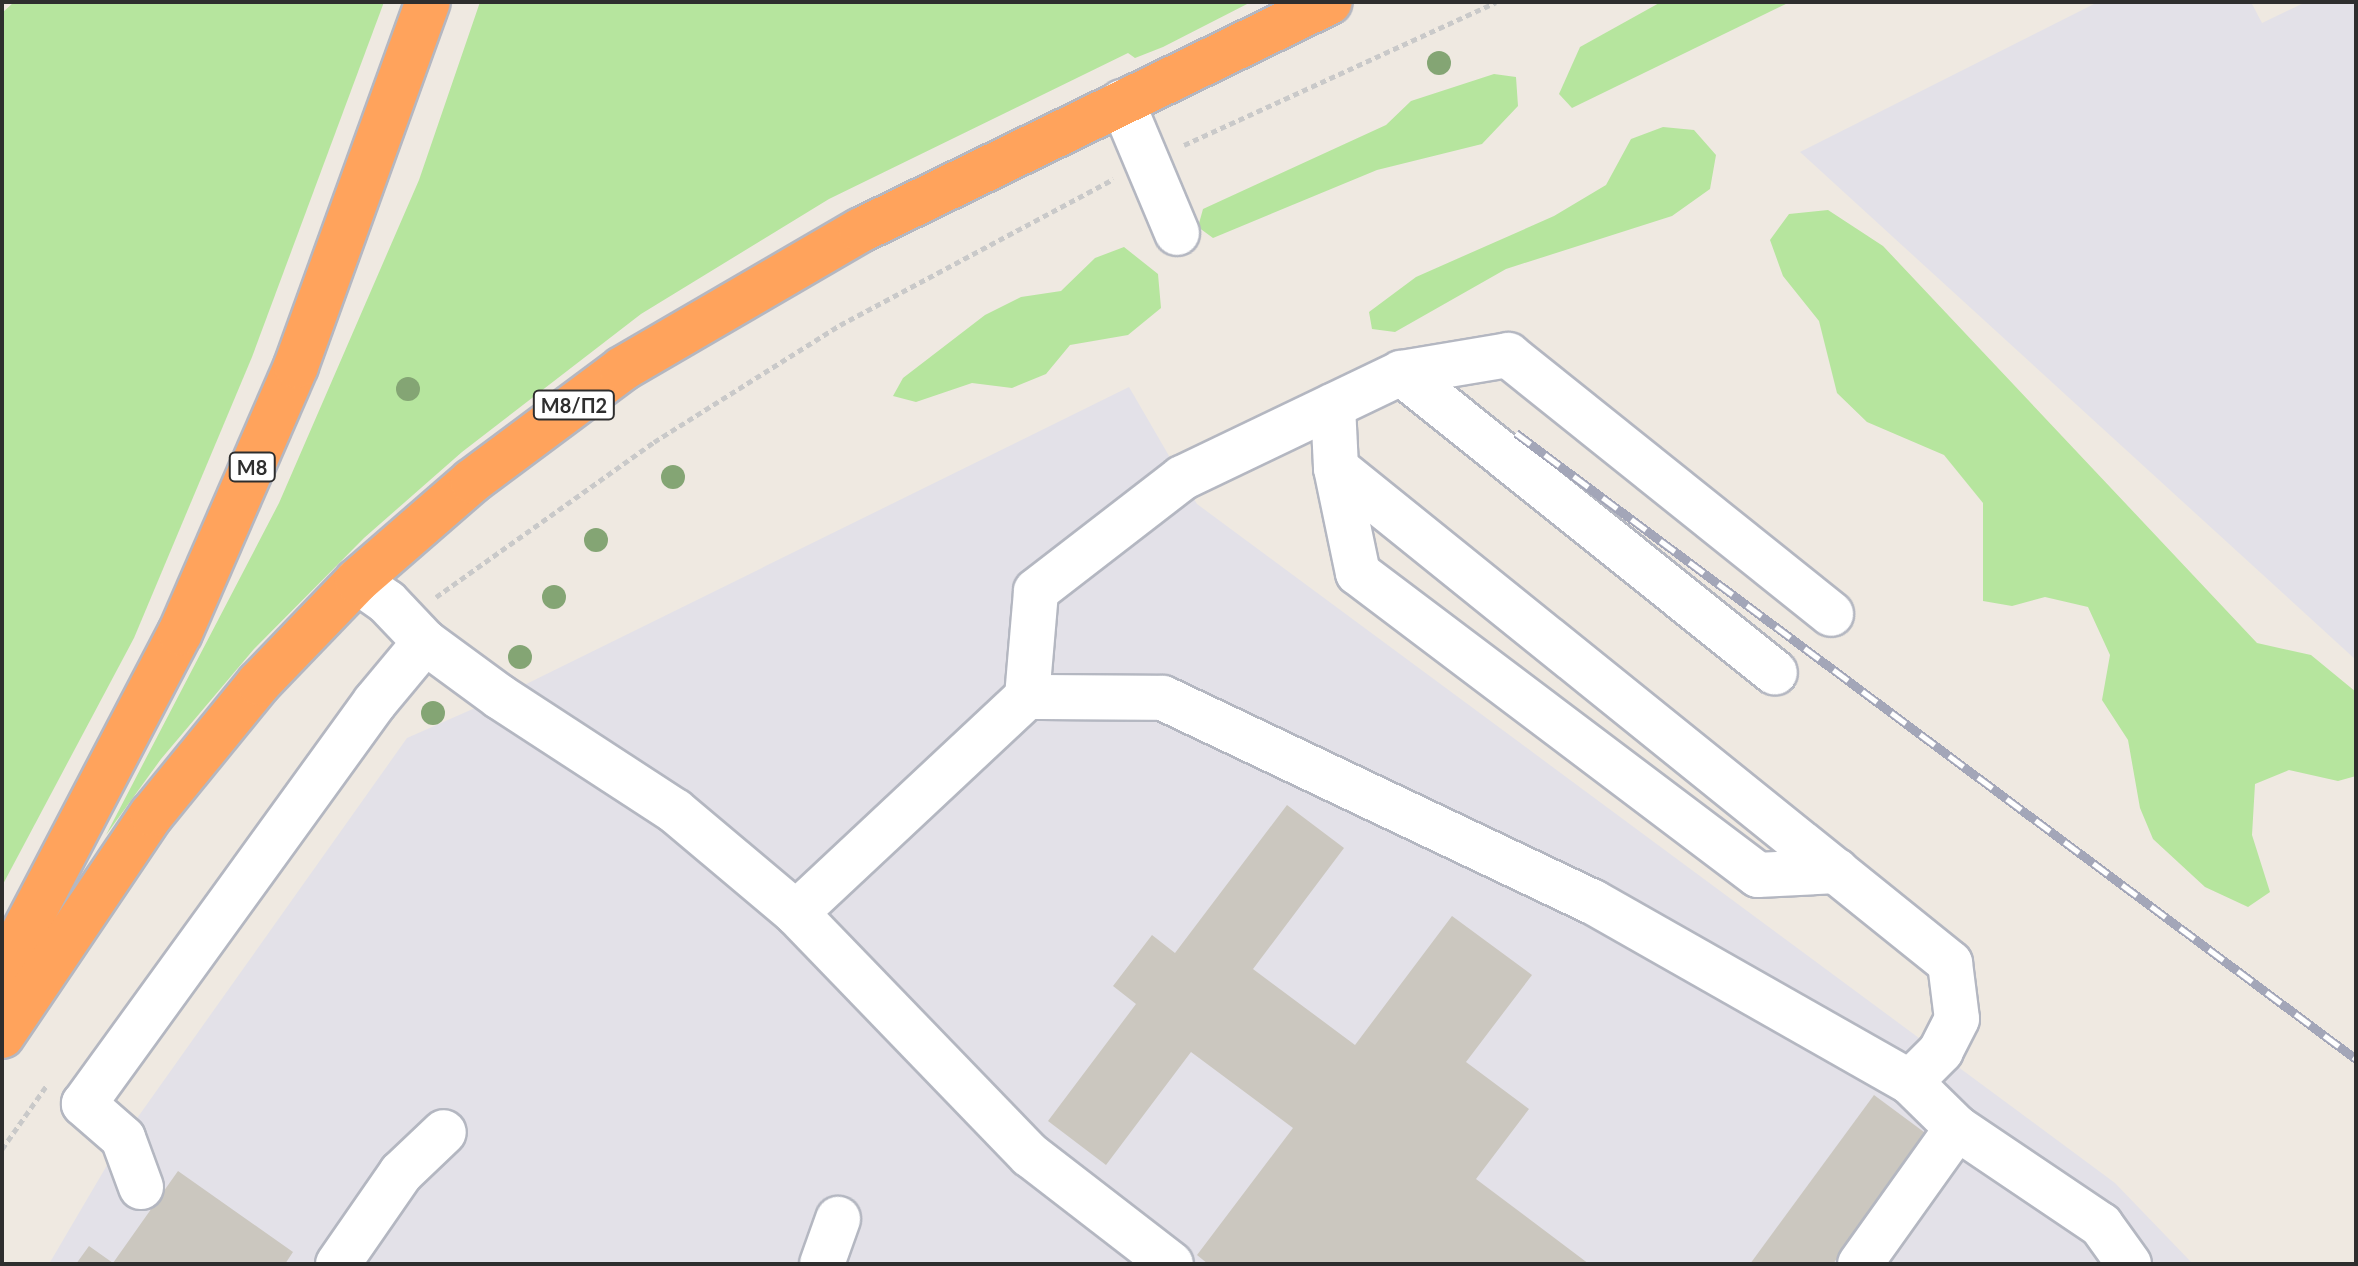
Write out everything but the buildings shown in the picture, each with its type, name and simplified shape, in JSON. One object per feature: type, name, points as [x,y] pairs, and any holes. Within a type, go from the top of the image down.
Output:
[{"type":"highway","name":"М8","points":[[2,973],[180,633],[296,366],[428,2]]},
{"type":"highway","name":"М8/П2","points":[[2,1036],[152,814],[259,683],[357,581],[472,481],[622,369],[861,230],[1330,2]]},
{"type":"highway","name":"М8","points":[[2,986],[35,914]]},
{"type":"lane","points":[[1122,102],[1177,233]]},
{"type":"lane","points":[[796,913],[1027,697],[1036,591],[1182,478],[1401,373],[1508,355],[1831,614]]},
{"type":"lane","points":[[1401,373],[1775,673]]},
{"type":"lane","points":[[1333,406],[1336,468],[1358,573],[1758,875],[1837,871]]},
{"type":"lane","points":[[1336,468],[1950,963],[1957,1019],[1941,1051],[1910,1082]]},
{"type":"lane","points":[[357,581],[387,602],[414,632],[675,811],[796,913],[1030,1155],[1171,1264]]},
{"type":"lane","points":[[141,1187],[123,1138],[84,1104],[375,702],[414,632]]},
{"type":"lane","points":[[1027,697],[1163,698],[1593,902],[1910,1082],[1957,1128],[2101,1225],[2129,1264]]},
{"type":"lane","points":[[1860,1264],[1957,1128]]},
{"type":"lane","points":[[338,1264],[401,1173],[444,1132]]},
{"type":"lane","points":[[822,1264],[838,1219]]},
{"type":"path","points":[[414,632],[654,442],[840,325],[1146,162],[1496,2]]},
{"type":"path","points":[[2,1149],[51,1081]]},
{"type":"shaded area","points":[[2098,2],[2251,2],[2262,23],[2306,2],[2356,2],[2356,660],[1800,152]]},
{"type":"shaded area","points":[[1129,387],[1197,504],[2115,1183],[2193,1264],[49,1264],[123,1138],[407,738],[500,697]]},
{"type":"green space","points":[[14,2],[384,2],[252,357],[134,638],[2,886],[2,13]]},
{"type":"green space","points":[[480,2],[1251,2],[1163,47],[1135,58],[1128,53],[829,199],[641,314],[462,452],[364,538],[254,649],[161,759],[106,835],[279,503],[419,180]]},
{"type":"green space","points":[[1661,2],[1790,2],[1572,108],[1559,94],[1580,47]]},
{"type":"green space","points":[[1494,74],[1516,77],[1518,106],[1482,144],[1377,170],[1213,238],[1198,227],[1203,209],[1386,125],[1411,101]]},
{"type":"green space","points":[[1663,127],[1694,130],[1716,155],[1710,189],[1672,216],[1506,269],[1395,332],[1372,329],[1369,312],[1416,277],[1554,216],[1606,185],[1631,139]]},
{"type":"green space","points":[[1828,210],[1883,246],[2257,643],[2311,655],[2356,692],[2356,776],[2338,781],[2289,770],[2255,784],[2252,835],[2270,892],[2248,907],[2205,887],[2153,839],[2140,808],[2128,740],[2102,700],[2110,655],[2088,607],[2045,597],[2012,606],[1983,601],[1983,503],[1944,455],[1867,422],[1837,393],[1819,321],[1783,276],[1770,240],[1789,214]]},
{"type":"green space","points":[[1124,247],[1158,274],[1161,308],[1128,335],[1070,345],[1046,374],[1012,388],[972,383],[916,402],[893,396],[903,378],[985,315],[1021,297],[1061,291],[1095,258]]},
{"type":"railway","points":[[1516,433],[2356,1059]]}]
